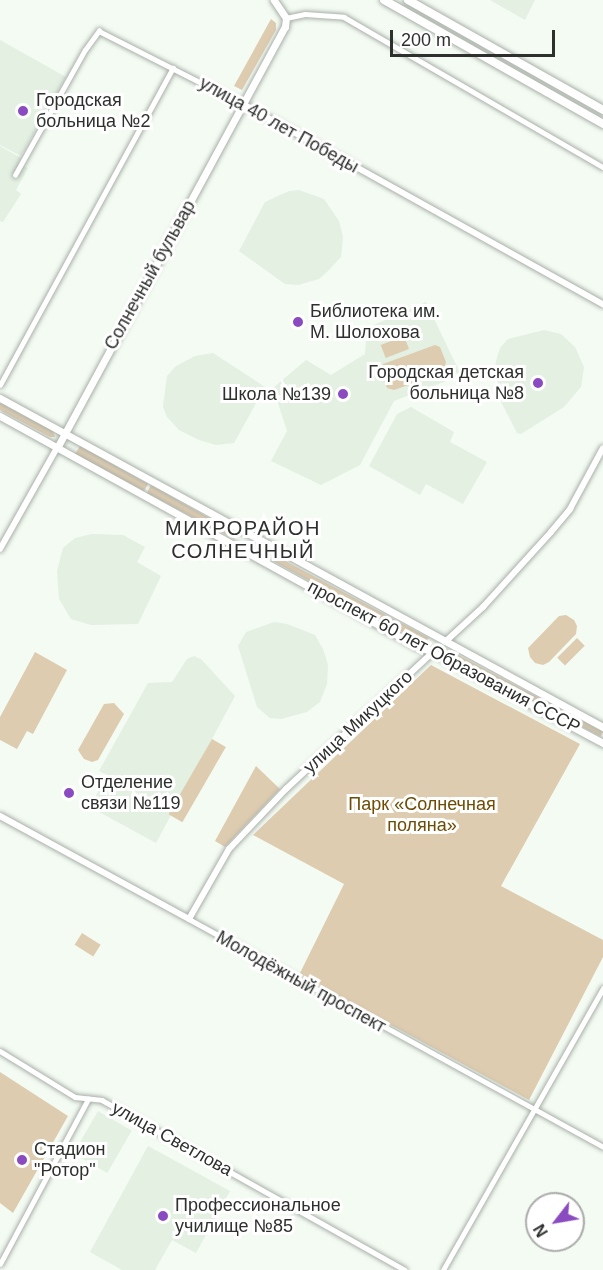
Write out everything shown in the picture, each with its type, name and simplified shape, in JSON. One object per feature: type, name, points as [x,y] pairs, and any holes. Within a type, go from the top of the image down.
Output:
[{"type":"main road","points":[[274,0],[281,7],[286,18]]},
{"type":"main road","points":[[384,0],[603,124]]},
{"type":"main road","points":[[408,0],[603,110]]},
{"type":"main road","name":"Солнечный бульвар","points":[[57,448],[285,27],[286,18]]},
{"type":"main road","name":"проспект 60 лет Образования СССР","points":[[0,398],[603,727]]},
{"type":"main road","name":"проспект 60 лет Образования СССР","points":[[0,416],[263,559],[416,646],[433,652],[603,743]]},
{"type":"main road","points":[[263,559],[270,547]]},
{"type":"main road","name":"улица Микуцкого","points":[[433,652],[445,642]]},
{"type":"street","points":[[286,18],[316,13],[344,17],[603,167]]},
{"type":"street","name":"улица 40 лет Победы","points":[[15,175],[85,50],[99,31],[243,104],[603,304]]},
{"type":"street","points":[[0,385],[173,68]]},
{"type":"street","name":"Солнечный бульвар","points":[[0,549],[57,448]]},
{"type":"street","name":"улица Микуцкого","points":[[445,642],[483,607],[564,517],[603,448]]},
{"type":"street","name":"улица Микуцкого","points":[[189,920],[229,849],[286,789],[433,652]]},
{"type":"street","name":"Молодёжный проспект","points":[[0,816],[603,1147]]},
{"type":"street","points":[[443,1270],[603,987]]},
{"type":"street","name":"улица Светлова","points":[[0,1051],[75,1097],[102,1100],[405,1270]]},
{"type":"street","points":[[0,1264],[88,1099]]},
{"type":"shaded area","points":[[490,0],[535,0],[525,20]]},
{"type":"shaded area","name":"Городская больница №2","points":[[0,40],[66,77],[21,156],[0,145]]},
{"type":"shaded area","points":[[0,146],[21,158],[18,163],[28,168],[16,190],[21,194],[3,222],[0,221]]},
{"type":"shaded area","points":[[299,190],[324,199],[339,221],[343,237],[341,257],[319,279],[298,285],[285,284],[239,251],[265,202],[289,191]]},
{"type":"shaded area","name":"Школа №139","points":[[426,302],[460,373],[459,376],[394,401],[360,465],[321,485],[271,461],[287,431],[273,388],[306,360],[331,375],[365,354],[367,328]]},
{"type":"shaded area","name":"Городская детская больница №8","points":[[544,330],[561,334],[575,347],[584,367],[581,387],[564,407],[521,434],[517,433],[497,394],[494,384],[496,361],[500,348],[508,339]]},
{"type":"shaded area","points":[[213,353],[265,387],[234,443],[216,445],[179,430],[167,417],[163,407],[167,376],[176,366],[195,356]]},
{"type":"shaded area","points":[[411,407],[454,432],[450,442],[487,462],[463,504],[426,484],[420,495],[369,466],[397,414]]},
{"type":"shaded area","points":[[92,534],[123,535],[145,547],[137,562],[161,576],[138,624],[91,625],[71,619],[59,599],[57,571],[63,548],[75,538]]},
{"type":"shaded area","points":[[274,622],[287,624],[315,635],[328,665],[327,684],[320,702],[307,712],[281,719],[270,718],[257,707],[238,646],[246,632]]},
{"type":"shaded area","points":[[194,656],[201,659],[235,696],[156,843],[90,807],[107,775],[99,771],[148,683],[172,682],[187,659]]},
{"type":"shaded area","points":[[98,1111],[132,1130],[107,1173],[74,1153]]},
{"type":"shaded area","name":"Профессиональное училище №85","points":[[148,1146],[230,1191],[196,1253],[172,1240],[155,1270],[122,1270],[90,1252]]},
{"type":"green space","points":[[271,19],[276,23],[276,30],[242,90],[234,86]]},
{"type":"green space","points":[[404,336],[409,349],[386,358],[381,345]]},
{"type":"green space","points":[[435,345],[440,347],[446,362],[443,373],[394,390],[387,388],[381,369],[383,364]]},
{"type":"green space","points":[[0,403],[53,431],[55,437],[50,437],[0,410]]},
{"type":"green space","points":[[80,446],[148,484],[144,491],[75,454]]},
{"type":"green space","points":[[151,485],[237,534],[234,539],[147,493]]},
{"type":"green space","points":[[272,554],[429,638],[424,643],[421,642],[273,561]]},
{"type":"green space","points":[[566,615],[574,620],[577,626],[576,634],[549,662],[543,665],[535,663],[530,657],[528,648],[559,616]]},
{"type":"green space","points":[[577,638],[585,646],[565,666],[557,658]]},
{"type":"green space","points":[[445,648],[603,732],[601,736],[443,652]]},
{"type":"green space","points":[[35,652],[67,670],[33,734],[27,731],[17,749],[0,740],[0,717]]},
{"type":"green space","name":"Парк «Солнечная поляна»","points":[[431,665],[580,744],[501,886],[603,940],[603,957],[529,1100],[299,975],[344,884],[253,835]]},
{"type":"green space","points":[[114,703],[124,714],[98,760],[92,762],[84,759],[78,750],[104,704]]},
{"type":"green space","points":[[212,739],[226,747],[182,822],[168,814]]},
{"type":"green space","points":[[256,766],[280,789],[225,847],[215,841]]},
{"type":"green space","points":[[82,933],[101,945],[93,957],[75,945]]},
{"type":"green space","name":"Стадион \"Ротор\"","points":[[0,1072],[68,1116],[13,1213],[0,1203]]},
{"type":"place","name":"Городская больница №2","points":[[23,111]]},
{"type":"place","name":"Библиотека им. М. Шолохова","points":[[298,322]]},
{"type":"place","name":"Городская детская больница №8","points":[[538,383]]},
{"type":"place","name":"Школа №139","points":[[343,394]]},
{"type":"place","name":"Отделение связи №119","points":[[69,793]]},
{"type":"place","name":"Стадион \"Ротор\"","points":[[22,1160]]},
{"type":"place","name":"Профессиональное училище №85","points":[[163,1216]]},
{"type":"district","name":"МИКРОРАЙОН СОЛНЕЧНЫЙ","points":[[243,540]]}]
